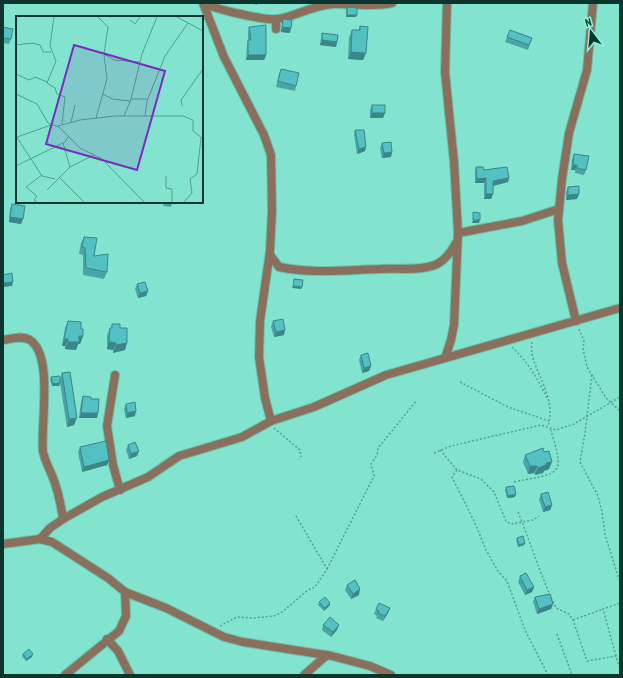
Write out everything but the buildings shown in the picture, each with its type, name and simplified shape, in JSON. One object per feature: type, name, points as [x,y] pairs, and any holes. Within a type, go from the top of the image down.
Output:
[{"type":"street","points":[[203,3],[251,16],[276,19],[315,6],[343,4],[378,6],[392,3]]},
{"type":"street","points":[[203,3],[224,57],[269,149],[272,205],[270,255],[260,321],[259,357],[265,398],[271,421]]},
{"type":"street","points":[[445,358],[454,325],[458,236],[454,162],[445,72],[447,3]]},
{"type":"street","points":[[576,321],[562,263],[559,209],[569,133],[587,70],[593,3]]},
{"type":"street","points":[[276,19],[276,29]]},
{"type":"street","points":[[270,255],[279,267],[312,271],[337,272],[419,268],[436,264],[444,259],[458,236],[522,221],[559,209]]},
{"type":"street","points":[[40,539],[50,528],[63,519],[102,497],[148,477],[173,459],[242,436],[271,421],[314,407],[386,375],[534,334],[620,308]]},
{"type":"street","points":[[3,340],[21,338],[29,340],[36,346],[40,354],[43,370],[43,453],[54,479],[63,519]]},
{"type":"street","points":[[115,375],[107,426],[113,465],[120,490]]},
{"type":"street","points":[[50,528],[48,535],[49,539],[115,582],[125,592],[166,608],[212,632],[243,642],[327,655],[370,666],[391,675]]},
{"type":"street","points":[[3,544],[40,539],[57,544]]},
{"type":"street","points":[[65,675],[107,639],[119,631],[126,616],[125,592]]},
{"type":"street","points":[[107,639],[118,652],[130,675]]},
{"type":"street","points":[[304,675],[327,655]]},
{"type":"path","points":[[576,321],[584,341],[583,349],[587,367],[606,398],[620,411]]},
{"type":"path","points":[[534,334],[531,347],[549,400],[551,415],[548,427]]},
{"type":"path","points":[[507,341],[520,354],[538,379],[549,400]]},
{"type":"path","points":[[592,375],[580,462],[598,496],[605,535],[620,582]]},
{"type":"path","points":[[460,382],[508,407],[549,421]]},
{"type":"path","points":[[434,453],[451,446],[527,428],[541,426],[556,430],[574,424],[620,397]]},
{"type":"path","points":[[212,632],[237,617],[259,618],[274,616],[282,612],[308,590],[315,587],[327,569],[374,476],[371,464],[377,455],[378,448],[417,400]]},
{"type":"path","points":[[271,421],[274,428],[300,450],[301,457]]},
{"type":"path","points":[[514,482],[552,474],[558,468],[560,463],[558,450],[550,428]]},
{"type":"path","points":[[440,450],[457,470],[481,479],[494,492],[506,520],[511,524],[522,523],[538,516]]},
{"type":"path","points":[[457,470],[452,477],[476,523],[486,550],[498,571],[507,581],[525,630],[548,675]]},
{"type":"path","points":[[518,512],[530,541],[543,581],[556,608],[569,614],[573,620],[587,661],[616,656]]},
{"type":"path","points":[[296,516],[327,569]]},
{"type":"path","points":[[573,620],[620,603]]},
{"type":"path","points":[[603,609],[620,669]]},
{"type":"path","points":[[557,634],[572,675]]}]
